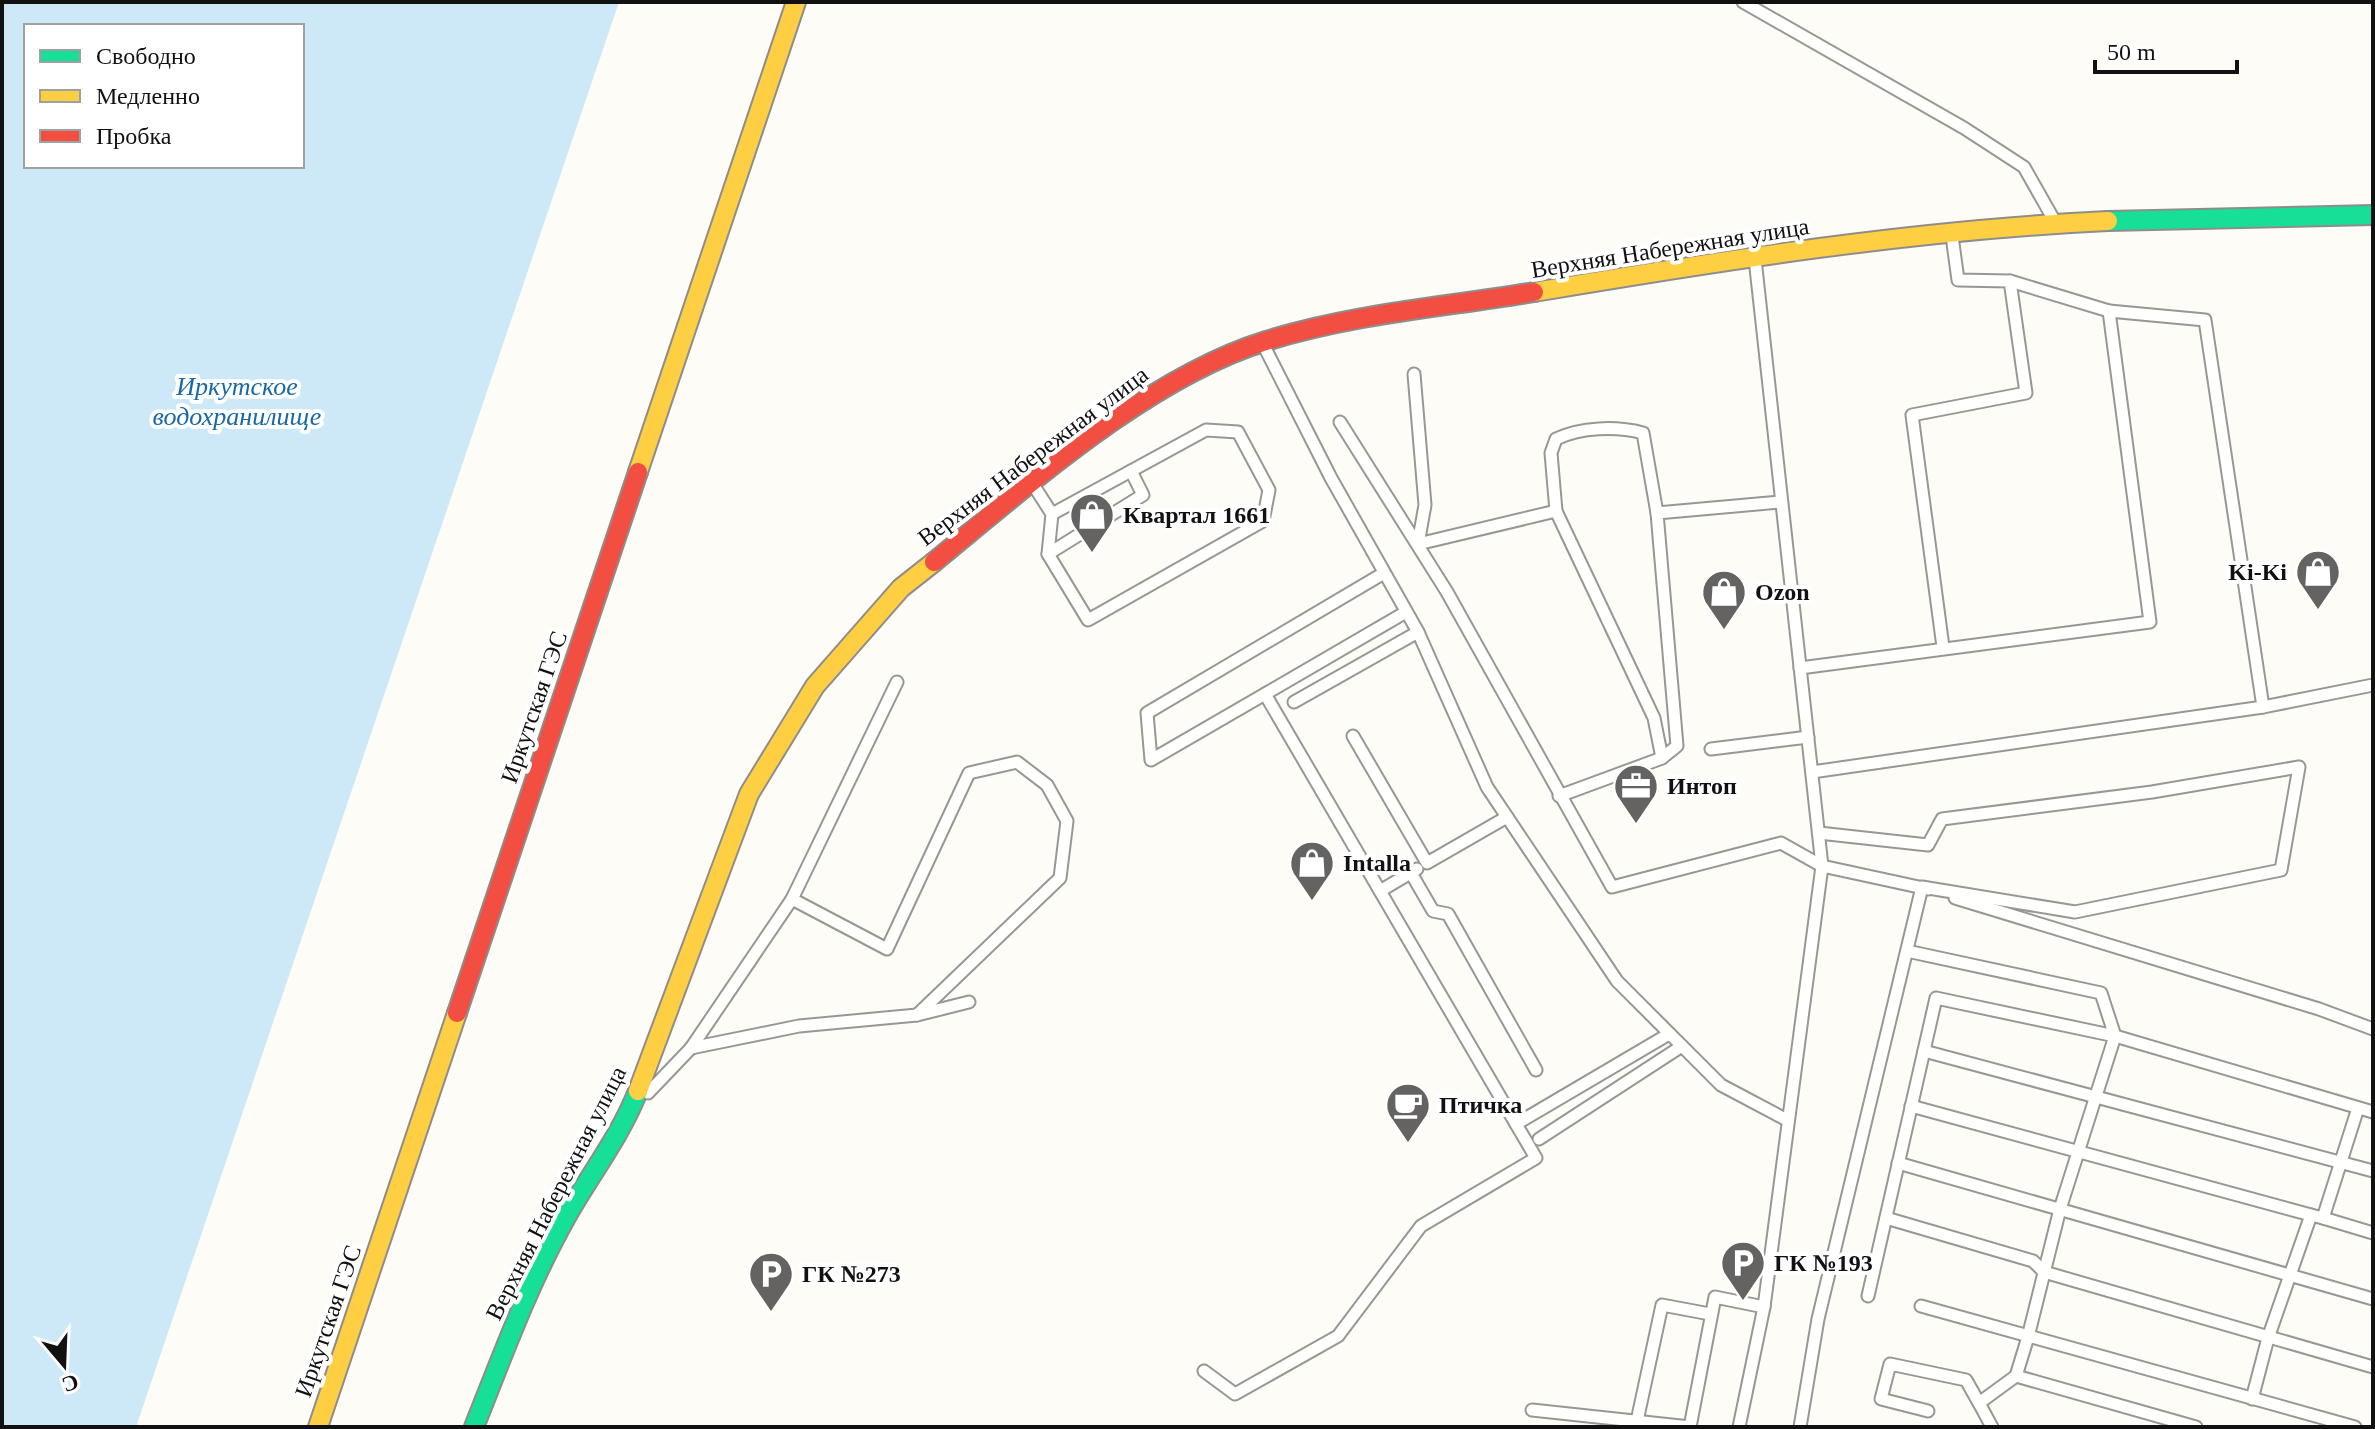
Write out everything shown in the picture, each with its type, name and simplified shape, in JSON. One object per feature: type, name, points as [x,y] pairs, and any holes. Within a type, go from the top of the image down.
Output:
[{"type":"street","name":"Иркутская ГЭС","points":[[318,1427],[796,2]]},
{"type":"street","name":"Верхняя Набережная улица","points":[[474,1427],[519,1314],[564,1220],[630,1111],[749,794],[815,686],[901,588],[1032,482],[1168,384],[1262,342],[1309,329],[1754,257],[1952,232],[2056,224],[2373,215]]},
{"type":"lane","points":[[1743,2],[1964,128],[2024,167],[2056,224]]},
{"type":"lane","points":[[1952,232],[1958,280],[2010,281],[2109,311],[2205,320],[2263,707]]},
{"type":"lane","points":[[1739,1427],[1764,1307],[1822,866],[1754,257]]},
{"type":"lane","points":[[1943,647],[1912,415],[2026,393],[2010,281]]},
{"type":"lane","points":[[1800,668],[2150,622],[2109,311]]},
{"type":"lane","points":[[1262,342],[1418,632],[1487,787],[1617,981],[1721,1085],[1787,1120]]},
{"type":"lane","points":[[1414,374],[1425,505],[1418,544]]},
{"type":"lane","points":[[1340,422],[1418,544],[1612,887],[1781,843],[1822,866],[1922,887],[2075,912],[2281,870],[2299,767],[2152,792],[1942,819],[1928,845],[1819,833]]},
{"type":"lane","points":[[1559,796],[1662,758],[1677,746],[1657,513],[1643,433],[1625,428],[1570,432],[1556,439],[1551,453],[1556,511],[1654,718],[1662,758]]},
{"type":"lane","points":[[1032,482],[1052,514],[1048,554],[1088,620],[1263,521],[1269,490],[1238,432],[1206,430],[1052,514]]},
{"type":"lane","points":[[1048,554],[1143,495],[1131,471]]},
{"type":"lane","points":[[1657,513],[1780,502]]},
{"type":"lane","points":[[1418,544],[1556,511]]},
{"type":"lane","points":[[1384,573],[1147,713],[1151,760],[1406,612]]},
{"type":"lane","points":[[1294,702],[1418,632]]},
{"type":"lane","points":[[630,1111],[691,1048],[792,899],[897,682]]},
{"type":"lane","points":[[1812,772],[2263,707],[2373,685]]},
{"type":"lane","points":[[1204,1371],[1235,1394],[1338,1336],[1421,1226],[1536,1158],[1265,694]]},
{"type":"lane","points":[[1353,736],[1427,863]]},
{"type":"lane","points":[[1711,749],[1808,737]]},
{"type":"lane","points":[[792,899],[887,949],[969,773],[1017,762],[1047,785],[1067,821],[1060,878],[917,1015]]},
{"type":"lane","points":[[1380,891],[1507,817]]},
{"type":"lane","points":[[1411,873],[1433,911],[1448,914],[1536,1070]]},
{"type":"lane","points":[[1800,1427],[1818,1319],[1922,887]]},
{"type":"lane","points":[[1922,887],[2319,1009],[2373,1029]]},
{"type":"lane","points":[[1907,951],[2101,993],[2115,1036],[2060,1209],[2016,1376],[1979,1403]]},
{"type":"lane","points":[[1868,1296],[1936,998],[2115,1036],[2373,1112]]},
{"type":"lane","points":[[691,1048],[799,1026],[917,1015],[969,1002]]},
{"type":"lane","points":[[1516,1124],[1669,1034]]},
{"type":"lane","points":[[1539,1139],[1682,1046]]},
{"type":"lane","points":[[1924,1051],[2373,1171]]},
{"type":"lane","points":[[1911,1106],[2078,1149],[2373,1233]]},
{"type":"lane","points":[[2252,1399],[2289,1276],[2341,1161],[2358,1108]]},
{"type":"lane","points":[[1898,1163],[2373,1299]]},
{"type":"lane","points":[[1886,1218],[2033,1261],[2044,1272],[2373,1367]]},
{"type":"lane","points":[[1532,1410],[1690,1427],[1715,1297],[1764,1307]]},
{"type":"lane","points":[[1637,1421],[1662,1305],[1710,1314]]},
{"type":"lane","points":[[1921,1306],[2355,1427]]},
{"type":"lane","points":[[1928,1411],[1881,1399],[1890,1364],[1966,1380],[1992,1427]]},
{"type":"lane","points":[[2016,1376],[2196,1427]]},
{"type":"water","name":"Иркутское водохранилище","points":[[2,2],[619,2],[136,1427],[2,1427]]},
{"type":"traffic: fast","points":[[2108,221],[2373,215]]},
{"type":"traffic: fast","points":[[474,1427],[539,1270],[638,1091]]},
{"type":"traffic: slow","points":[[638,472],[796,2]]},
{"type":"traffic: slow","points":[[1534,292],[1892,239],[2108,221]]},
{"type":"traffic: slow","points":[[638,1091],[749,794],[815,686],[901,588],[934,562]]},
{"type":"traffic: slow","points":[[318,1427],[457,1013]]},
{"type":"traffic: jam","points":[[934,562],[1091,436],[1134,406],[1222,358],[1266,341],[1332,324],[1534,292]]},
{"type":"traffic: jam","points":[[457,1013],[638,472]]},
{"type":"place","name":"Квартал 1661","points":[[1092,554]]},
{"type":"place","name":"Ki-Ki","points":[[2318,611]]},
{"type":"place","name":"Ozon","points":[[1724,631]]},
{"type":"place","name":"Интоп","points":[[1636,825]]},
{"type":"place","name":"Intalla","points":[[1312,902]]},
{"type":"place","name":"Птичка","points":[[1408,1144]]},
{"type":"place","name":"ГК №193","points":[[1743,1302]]},
{"type":"place","name":"ГК №273","points":[[771,1313]]}]
